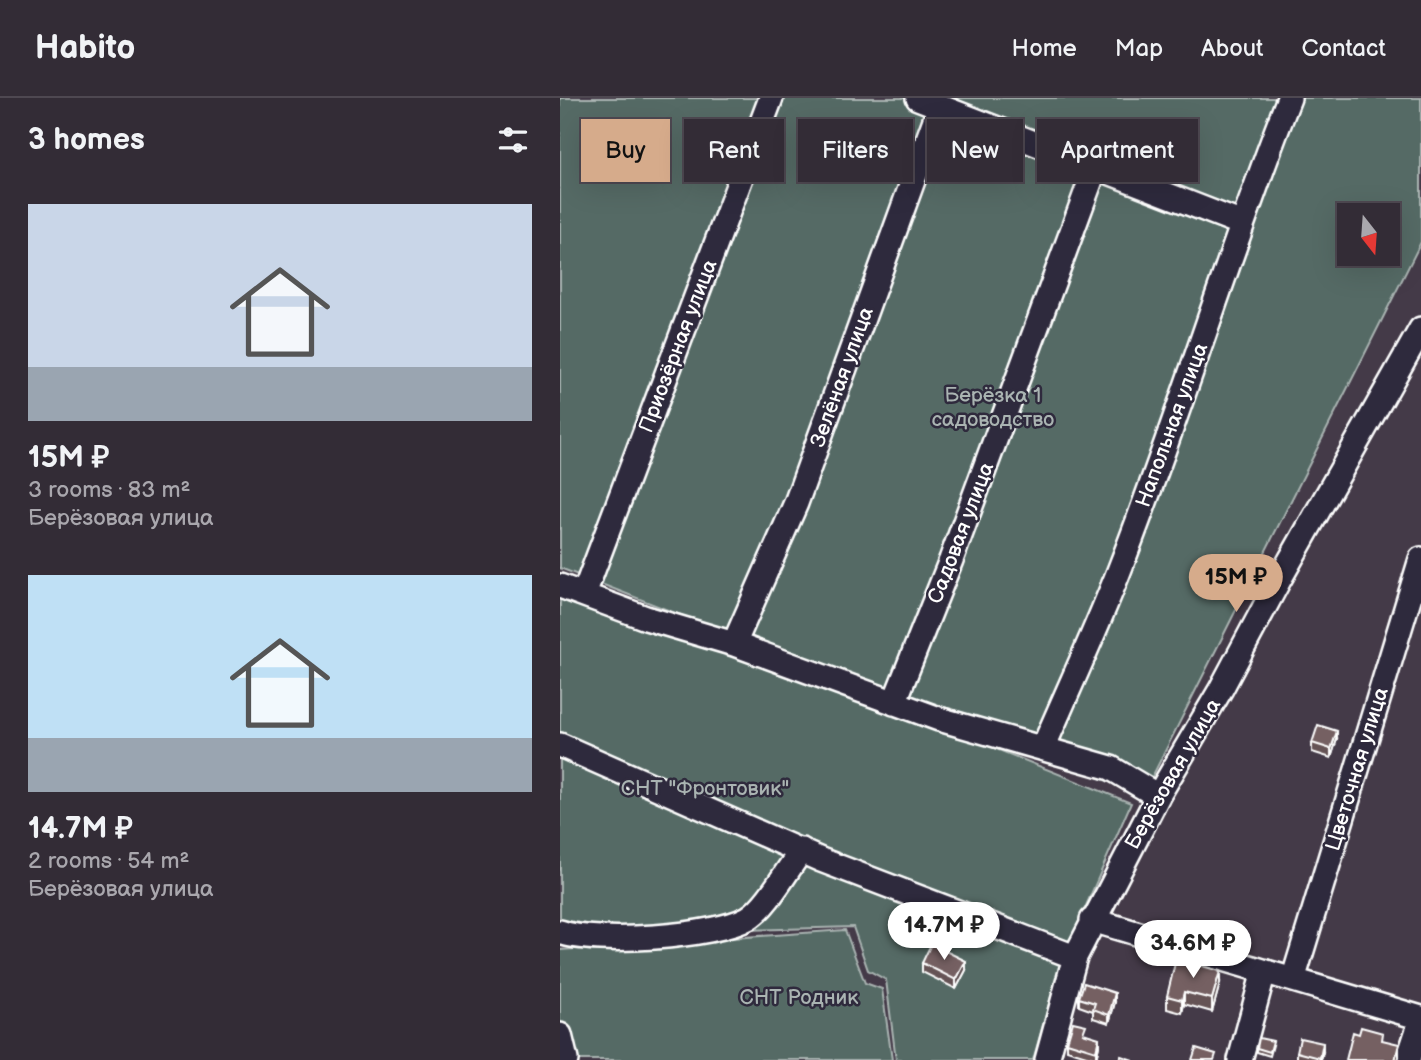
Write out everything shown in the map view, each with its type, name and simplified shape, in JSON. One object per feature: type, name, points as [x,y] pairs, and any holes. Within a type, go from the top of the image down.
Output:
[{"type":"street","name":"Приозёрная улица","points":[[584,594],[771,98]]},
{"type":"street","name":"Напольная улица","points":[[1044,746],[1119,572],[1218,297],[1240,223],[1289,98]]},
{"type":"street","points":[[929,102],[1037,143]]},
{"type":"street","name":"Зелёная улица","points":[[734,644],[796,503],[929,102]]},
{"type":"street","name":"Садовая улица","points":[[894,703],[956,547],[1090,182]]},
{"type":"street","points":[[1136,182],[1240,223]]},
{"type":"street","name":"Берёзовая улица","points":[[1047,1060],[1075,957],[1092,920],[1158,796],[1221,690],[1279,580],[1421,330]]},
{"type":"street","name":"Цветочная улица","points":[[1293,980],[1421,559]]},
{"type":"street","points":[[560,586],[646,618],[734,644],[939,719],[1044,746],[1111,768],[1158,796]]},
{"type":"street","points":[[560,745],[802,850],[1075,957]]},
{"type":"street","points":[[560,932],[605,938],[636,938],[706,930],[747,918],[758,909],[802,850]]},
{"type":"street","points":[[1092,920],[1421,1020],[1408,1060]]},
{"type":"street","points":[[1240,1060],[1264,971]]},
{"type":"street","points":[[560,1035],[566,1060]]},
{"type":"green space","name":"Берёзка 1 садоводство","points":[[560,98],[1421,98],[1421,242],[1143,795],[560,568]]},
{"type":"green space","name":"СНТ \"Фронтовик\"","points":[[560,574],[1131,803],[1060,965],[1033,1060],[896,1060],[886,980],[868,970],[853,927],[560,935]]},
{"type":"green space","name":"СНТ Родник","points":[[845,930],[865,983],[882,989],[892,1060],[560,1060],[560,950]]},
{"type":"building","points":[[1318,725],[1337,731],[1331,749],[1312,743]]},
{"type":"building","points":[[931,944],[966,961],[956,980],[922,963]]},
{"type":"building","points":[[1176,959],[1220,971],[1212,999],[1184,992],[1182,1000],[1167,996]]},
{"type":"building","points":[[1084,983],[1115,993],[1109,1015],[1093,1009],[1095,1003],[1079,998]]},
{"type":"building","points":[[1073,1022],[1086,1025],[1083,1033],[1099,1038],[1096,1051],[1067,1042]]},
{"type":"building","points":[[1361,1027],[1383,1033],[1382,1040],[1399,1044],[1395,1060],[1346,1060],[1353,1032],[1359,1034]]},
{"type":"building","points":[[1259,1038],[1273,1041],[1270,1052],[1257,1048]]},
{"type":"building","points":[[1300,1038],[1323,1043],[1320,1058],[1297,1052]]},
{"type":"building","points":[[1196,1048],[1216,1054],[1214,1060],[1192,1060]]}]
